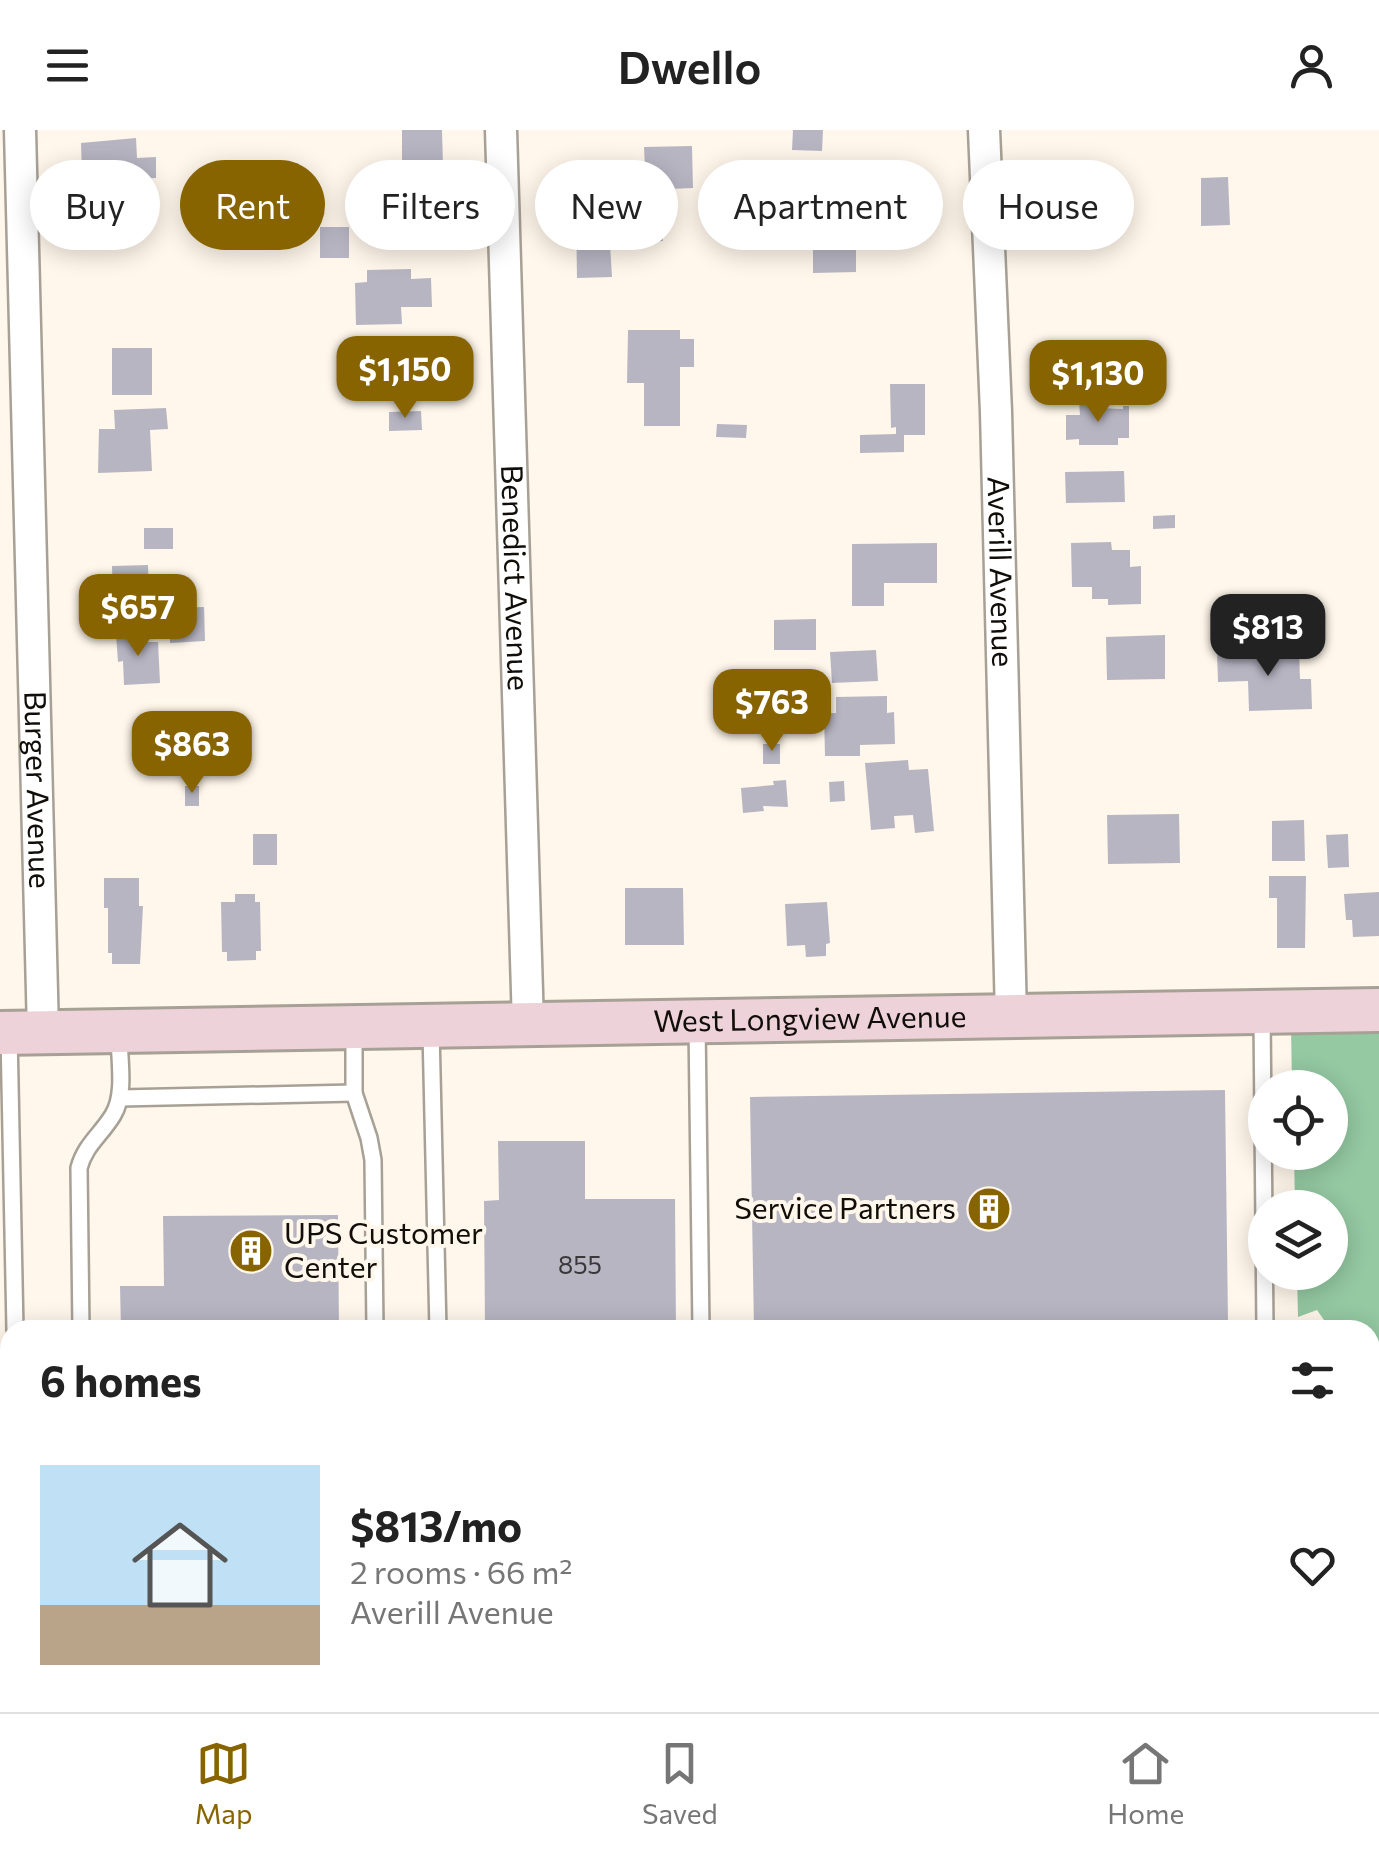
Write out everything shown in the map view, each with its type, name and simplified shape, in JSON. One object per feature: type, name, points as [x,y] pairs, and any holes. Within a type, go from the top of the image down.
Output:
[{"type":"street","name":"Burger Avenue","points":[[17,1032],[20,130]]},
{"type":"street","name":"Benedict Avenue","points":[[501,130],[528,1025]]},
{"type":"street","name":"Averill Avenue","points":[[984,130],[996,412],[1011,1017]]},
{"type":"street","name":"West Longview Avenue","points":[[17,1032],[1379,1010]]},
{"type":"lane","points":[[1262,1012],[1265,1320]]},
{"type":"lane","points":[[697,1024],[701,1320]]},
{"type":"lane","points":[[431,1027],[438,1320]]},
{"type":"lane","points":[[354,1028],[354,1094],[373,1160],[375,1320]]},
{"type":"lane","points":[[81,1320],[79,1168],[83,1151],[114,1114],[120,1098],[119,1031]]},
{"type":"lane","points":[[15,1320],[6,1148],[17,1032]]},
{"type":"lane","points":[[120,1098],[354,1094]]},
{"type":"green space","points":[[1379,1026],[1379,1320],[1324,1320],[1317,1310],[1298,1317],[1297,1290],[1348,1290],[1348,1190],[1295,1190],[1294,1170],[1348,1170],[1348,1070],[1292,1070],[1291,1027]]},
{"type":"building","points":[[402,130],[442,130],[443,160],[402,160]]},
{"type":"building","points":[[793,130],[823,130],[822,151],[792,150]]},
{"type":"building","points":[[136,138],[137,158],[156,160],[82,160],[81,143]]},
{"type":"building","points":[[692,146],[693,188],[678,189],[678,160],[645,160],[644,147]]},
{"type":"building","points":[[1228,177],[1230,225],[1201,226],[1201,178]]},
{"type":"building","points":[[325,227],[345,227],[349,258],[320,258],[320,250],[325,250]]},
{"type":"building","points":[[577,250],[610,250],[612,277],[577,278]]},
{"type":"building","points":[[813,250],[856,250],[856,272],[813,273]]},
{"type":"building","points":[[411,269],[411,279],[431,278],[432,307],[401,307],[402,324],[356,325],[355,283],[367,282],[367,270]]},
{"type":"building","points":[[628,330],[680,330],[680,339],[694,339],[694,367],[680,367],[680,426],[644,426],[644,383],[627,383]]},
{"type":"building","points":[[112,348],[152,348],[152,395],[112,395]]},
{"type":"building","points":[[1109,367],[1145,367],[1145,402],[1109,402]]},
{"type":"building","points":[[890,384],[925,384],[925,435],[904,435],[904,452],[860,453],[860,435],[896,434],[896,427],[891,428]]},
{"type":"building","points":[[1097,400],[1097,408],[1129,406],[1129,438],[1118,438],[1118,445],[1079,445],[1079,439],[1066,440],[1066,415],[1080,415],[1079,401]]},
{"type":"building","points":[[166,408],[168,429],[150,430],[152,471],[98,473],[99,429],[115,429],[114,410]]},
{"type":"building","points":[[421,411],[422,430],[389,431],[389,412]]},
{"type":"building","points":[[717,424],[747,425],[746,438],[716,437]]},
{"type":"building","points":[[1124,471],[1125,502],[1066,503],[1065,472]]},
{"type":"building","points":[[1175,515],[1175,528],[1153,529],[1153,516]]},
{"type":"building","points":[[144,528],[173,528],[173,549],[144,549]]},
{"type":"building","points":[[1111,542],[1112,550],[1130,550],[1130,567],[1141,566],[1141,604],[1108,605],[1108,599],[1092,599],[1092,587],[1072,587],[1071,543]]},
{"type":"building","points":[[937,543],[937,583],[884,583],[884,606],[852,606],[852,544]]},
{"type":"building","points":[[148,565],[149,601],[113,601],[112,566]]},
{"type":"building","points":[[204,607],[205,641],[170,643],[169,608]]},
{"type":"building","points":[[816,619],[816,650],[774,650],[774,620]]},
{"type":"building","points":[[143,633],[143,642],[158,642],[160,683],[124,685],[116,634]]},
{"type":"building","points":[[1165,635],[1165,679],[1107,680],[1106,637]]},
{"type":"building","points":[[876,650],[878,681],[832,683],[830,652]]},
{"type":"building","points":[[1299,651],[1300,679],[1311,679],[1312,709],[1249,711],[1248,681],[1218,682],[1217,653]]},
{"type":"building","points":[[887,696],[887,713],[894,712],[895,744],[860,745],[860,756],[825,756],[824,713],[836,713],[836,697]]},
{"type":"building","points":[[763,744],[780,744],[780,764],[763,764]]},
{"type":"building","points":[[908,760],[909,770],[928,769],[934,831],[915,833],[913,815],[894,816],[895,828],[871,830],[865,763]]},
{"type":"building","points":[[786,780],[788,807],[763,806],[764,811],[743,813],[741,788]]},
{"type":"building","points":[[844,781],[845,801],[830,802],[829,782]]},
{"type":"building","points":[[185,786],[199,786],[199,806],[185,806]]},
{"type":"building","points":[[1179,814],[1180,863],[1108,864],[1107,815]]},
{"type":"building","points":[[1304,820],[1305,861],[1272,861],[1272,821]]},
{"type":"building","points":[[253,834],[277,834],[277,865],[253,865]]},
{"type":"building","points":[[1348,834],[1349,867],[1328,868],[1326,835]]},
{"type":"building","points":[[1269,876],[1306,876],[1305,948],[1277,948],[1277,898],[1269,898]]},
{"type":"building","points":[[104,878],[139,878],[139,906],[143,906],[140,964],[112,964]]},
{"type":"building","points":[[625,888],[683,888],[684,945],[625,945]]},
{"type":"building","points":[[1379,892],[1379,936],[1353,937],[1352,920],[1346,920],[1344,894]]},
{"type":"building","points":[[235,894],[255,894],[255,902],[260,902],[261,951],[256,951],[256,960],[227,961],[227,952],[222,952],[221,902],[235,902]]},
{"type":"building","points":[[827,902],[830,943],[826,944],[826,956],[806,957],[805,945],[787,946],[785,904]]},
{"type":"building","name":"Service Partners","points":[[1225,1090],[1228,1320],[754,1320],[750,1097]]},
{"type":"building","points":[[498,1141],[585,1141],[585,1199],[675,1199],[676,1320],[485,1320],[484,1201],[499,1200]]},
{"type":"building","name":"UPS Customer Center","points":[[338,1215],[339,1320],[121,1320],[120,1286],[164,1286],[163,1216]]},
{"type":"place","name":"Service Partners","points":[[989,1209]]},
{"type":"place","name":"UPS Customer Center","points":[[251,1251]]}]
